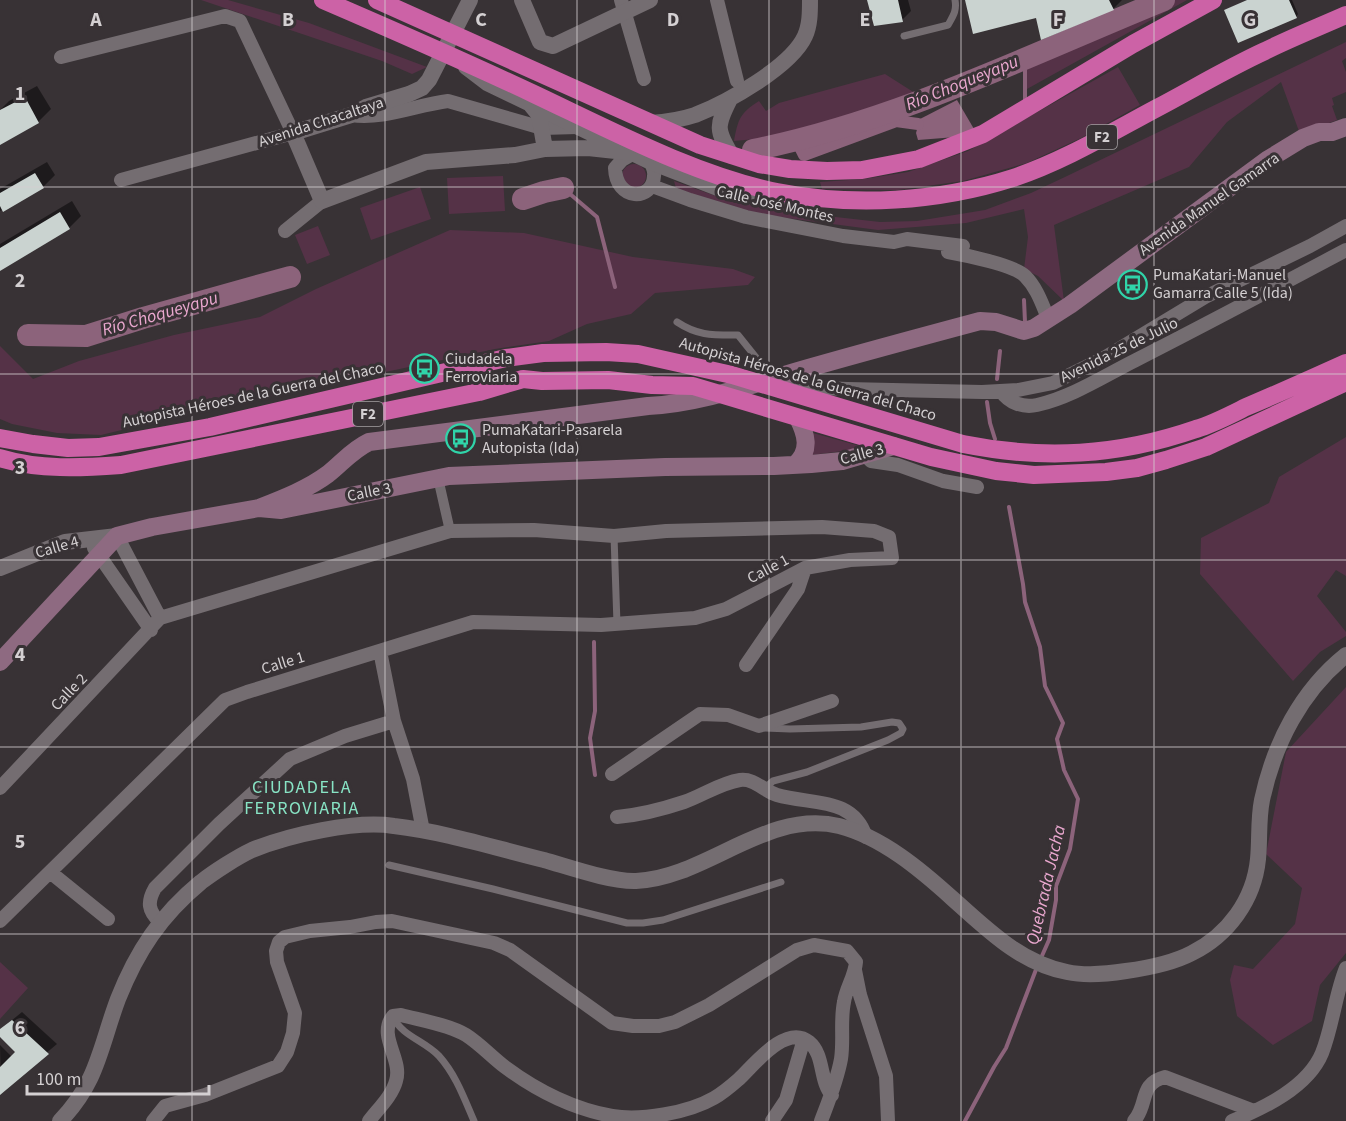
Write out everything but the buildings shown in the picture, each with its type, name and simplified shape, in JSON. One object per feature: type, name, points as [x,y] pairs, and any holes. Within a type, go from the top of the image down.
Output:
[{"type":"highway","name":"F2","points":[[323,0],[699,168],[777,192],[841,200],[910,199],[965,190],[1012,178],[1060,160],[1266,50],[1346,15]]},
{"type":"highway","points":[[377,0],[650,123],[732,156],[759,164],[790,169],[827,171],[862,170],[919,159],[983,134],[1133,44],[1213,0]]},
{"type":"highway","name":"Autopista Héroes de la Guerra del Chaco","points":[[0,438],[68,448],[109,446],[210,427],[506,358],[543,353],[606,352],[638,354],[732,375],[963,444],[994,450],[1070,454],[1155,442],[1198,429],[1346,363]]},
{"type":"highway","name":"F2","points":[[0,458],[40,466],[80,468],[121,465],[479,392],[523,379],[608,380],[652,386],[693,386],[963,465],[1034,475],[1085,474],[1137,468],[1206,447],[1346,382]]},
{"type":"main road","name":"Avenida Manuel Gamarra","points":[[259,508],[328,474],[357,448],[369,442],[673,404],[774,380],[809,368],[980,321],[996,321],[1024,331],[1034,328],[1070,305],[1267,160],[1303,138],[1318,132],[1332,132],[1346,127]]},
{"type":"main road","points":[[789,415],[804,430],[806,447],[796,464]]},
{"type":"main road","name":"Calle 3","points":[[117,536],[152,527],[259,508],[281,510],[449,476],[842,461],[893,446]]},
{"type":"main road","points":[[0,662],[117,536]]},
{"type":"street","points":[[522,0],[540,42],[553,46],[623,6],[650,0]]},
{"type":"street","points":[[717,0],[737,81]]},
{"type":"street","points":[[650,123],[696,114],[730,99],[776,68],[793,54],[804,38],[809,25],[810,0]]},
{"type":"street","name":"Avenida Chacaltaya","points":[[121,180],[351,116],[366,107],[410,94],[422,88],[434,70],[467,6]]},
{"type":"street","points":[[623,6],[644,79]]},
{"type":"street","points":[[61,57],[225,16],[240,21],[322,201]]},
{"type":"street","points":[[454,57],[487,84],[651,162],[728,192],[789,204],[841,200]]},
{"type":"street","points":[[730,99],[719,127],[721,138],[732,156]]},
{"type":"street","points":[[351,116],[367,118],[448,101],[542,128],[578,127]]},
{"type":"street","points":[[530,104],[539,115],[545,149]]},
{"type":"street","points":[[285,231],[322,201],[426,162],[515,155],[545,149],[588,148],[634,153]]},
{"type":"street","points":[[588,148],[615,168]]},
{"type":"street","points":[[634,153],[622,160],[615,168],[615,179],[620,188],[629,194],[640,194],[651,186],[655,174],[651,162]]},
{"type":"street","name":"Calle José Montes","points":[[651,186],[746,217],[843,236],[894,242],[976,257],[1024,274],[1036,290],[1048,318]]},
{"type":"street","name":"Avenida 25 de Julio","points":[[774,380],[801,387],[847,389],[1001,391],[1041,386],[1070,376],[1204,297],[1346,226]]},
{"type":"street","name":"Calle José Montes","points":[[894,242],[907,239],[963,246]]},
{"type":"street","name":"Avenida 25 de Julio","points":[[1001,391],[1006,399],[1024,405],[1035,405],[1066,395],[1191,333],[1346,250]]},
{"type":"street","points":[[864,454],[871,461],[897,465],[943,481],[977,487]]},
{"type":"street","points":[[438,478],[450,531]]},
{"type":"street","name":"Calle 1","points":[[0,921],[225,700],[473,622],[601,625],[695,618],[715,614],[805,568],[850,561],[892,558],[891,542],[889,537],[874,531],[822,527],[666,531],[614,536],[534,530],[450,531],[160,618]]},
{"type":"street","points":[[117,536],[160,618]]},
{"type":"street","name":"Calle 4","points":[[0,568],[65,542],[117,536]]},
{"type":"street","points":[[86,538],[101,555],[152,630]]},
{"type":"street","points":[[746,664],[798,589],[805,568]]},
{"type":"street","name":"Calle 2","points":[[0,788],[152,630],[160,618]]},
{"type":"street","points":[[380,651],[394,721],[413,779],[423,831]]},
{"type":"street","points":[[60,1121],[83,1094],[94,1071],[117,1001],[140,952],[160,922],[203,881],[248,852],[320,831],[368,824],[392,825],[633,881],[685,870],[759,836],[805,824],[827,824],[844,827],[893,851],[923,873],[1003,943],[1064,972],[1110,973],[1163,964],[1188,956],[1214,940],[1230,925],[1240,909],[1254,880],[1258,861],[1258,825],[1262,801],[1282,736],[1293,714],[1320,680],[1346,655]]},
{"type":"street","points":[[612,774],[700,714],[728,715],[759,726],[831,701]]},
{"type":"street","points":[[160,922],[150,909],[149,901],[156,888],[219,824],[290,759],[345,736],[394,721]]},
{"type":"street","points":[[617,817],[636,815],[684,802],[739,780],[748,780],[778,795],[820,802],[844,810],[860,822],[866,837]]},
{"type":"street","points":[[50,872],[108,919]]},
{"type":"street","points":[[153,1121],[165,1106],[204,1095],[278,1066],[293,1033],[295,1013],[277,962],[276,951],[279,942],[292,934],[392,921],[494,943],[510,950],[612,1023],[633,1026],[659,1026],[675,1022],[709,1005],[807,946],[824,946],[847,951],[856,962],[855,970],[843,1005],[841,1059],[832,1095],[821,1121]]},
{"type":"street","points":[[1232,1121],[1293,1088],[1310,1072],[1322,1054],[1340,981],[1346,968]]},
{"type":"street","points":[[855,970],[860,995],[886,1076],[888,1121]]},
{"type":"street","points":[[369,1121],[397,1081],[395,1058],[387,1031],[393,1016],[401,1015],[465,1034],[505,1067],[534,1087],[590,1110],[614,1117],[665,1115],[704,1103],[730,1086],[774,1046],[794,1037],[811,1043],[817,1053],[827,1090],[832,1095]]},
{"type":"street","points":[[772,1121],[786,1100],[804,1039]]},
{"type":"street","points":[[1134,1121],[1139,1116],[1148,1087],[1154,1080],[1165,1077],[1254,1111]]},
{"type":"lane","points":[[904,36],[948,25],[954,15],[955,0]]},
{"type":"lane","points":[[677,322],[687,329],[705,335],[738,335],[774,380]]},
{"type":"lane","points":[[614,536],[617,624]]},
{"type":"lane","points":[[759,726],[790,729],[861,727],[892,722],[899,723],[903,729],[901,733],[888,740],[807,772],[774,782],[765,788]]},
{"type":"lane","points":[[389,865],[627,923],[663,920],[781,882]]},
{"type":"lane","points":[[393,1016],[403,1030],[431,1048],[447,1065],[458,1082],[474,1121]]},
{"type":"shaded area","points":[[201,0],[228,0],[309,23],[427,67],[412,74],[382,61]]},
{"type":"shaded area","points":[[1157,0],[1187,0],[1027,89],[1027,54]]},
{"type":"shaded area","points":[[1346,42],[1346,58],[1342,61],[1346,72],[1346,92],[1332,98],[1337,120],[1300,134],[1281,82],[1227,122],[1189,167],[1054,225],[1064,301],[1038,276],[1024,269],[1028,237],[1024,209],[966,223],[878,230],[756,214],[720,205],[676,188],[674,181],[724,199],[774,210],[880,222],[917,221],[985,210],[1031,193]]},
{"type":"shaded area","points":[[1118,67],[1140,105],[1081,138],[1027,163],[963,181],[898,190],[822,189],[820,182],[864,179],[908,172],[968,151]]},
{"type":"shaded area","points":[[885,74],[918,95],[802,131],[767,138],[734,141],[741,117],[759,101],[766,111],[779,103]]},
{"type":"shaded area","points":[[957,100],[974,129],[956,137],[918,140],[916,133],[920,119]]},
{"type":"shaded area","points":[[634,164],[643,167],[646,176],[643,185],[634,188],[625,185],[622,176],[625,167]]},
{"type":"shaded area","points":[[503,176],[505,211],[449,214],[447,178]]},
{"type":"shaded area","points":[[420,187],[431,219],[371,240],[360,208]]},
{"type":"shaded area","points":[[318,226],[330,255],[307,264],[295,235]]},
{"type":"shaded area","points":[[450,230],[524,233],[633,257],[733,269],[755,277],[748,285],[655,293],[631,314],[587,324],[549,341],[495,349],[213,408],[101,435],[57,433],[12,424],[0,419],[0,346],[33,379],[79,361],[174,335],[260,317],[316,289]]},
{"type":"shaded area","points":[[813,433],[860,446],[859,449],[811,455]]},
{"type":"shaded area","points":[[1346,437],[1346,576],[1336,570],[1317,596],[1346,632],[1346,636],[1320,652],[1293,681],[1200,574],[1201,538],[1269,503],[1279,477]]},
{"type":"shaded area","points":[[1346,687],[1346,953],[1320,985],[1312,1021],[1273,1045],[1237,1016],[1230,980],[1234,965],[1253,969],[1295,924],[1302,888],[1266,854],[1286,752]]},
{"type":"shaded area","points":[[0,962],[28,988],[0,1019]]},
{"type":"waterway","name":"Río Choqueyapu","points":[[753,150],[859,122],[911,104],[962,85],[1164,0]]},
{"type":"waterway","name":"Quebrada Jacha","points":[[1025,59],[1025,101]]},
{"type":"waterway","points":[[797,141],[804,155],[896,121],[918,124]]},
{"type":"waterway","points":[[563,188],[597,217],[615,287]]},
{"type":"waterway","name":"Río Choqueyapu","points":[[523,199],[563,188]]},
{"type":"waterway","name":"Río Choqueyapu","points":[[28,335],[86,336],[290,277]]},
{"type":"waterway","name":"Quebrada Jacha","points":[[1022,324],[1025,322],[1024,300]]},
{"type":"waterway","name":"Quebrada Jacha","points":[[997,379],[1000,351]]},
{"type":"waterway","name":"Quebrada Jacha","points":[[987,402],[995,439]]},
{"type":"waterway","name":"Quebrada Jacha","points":[[1009,507],[1025,602],[1040,647],[1045,686],[1063,723],[1057,739],[1064,770],[1078,799],[1070,849],[1056,886],[1049,940],[1041,958]]},
{"type":"waterway","points":[[594,642],[595,711],[590,738],[595,775]]},
{"type":"waterway","name":"Quebrada Jacha","points":[[965,1121],[1006,1048],[1037,967]]},
{"type":"place","name":"PumaKatari-Manuel Gamarra Calle 5 (Ida)","points":[[1132,284]]},
{"type":"place","name":"Ciudadela Ferroviaria","points":[[424,368]]},
{"type":"place","name":"PumaKatari-Pasarela Autopista (Ida)","points":[[461,439]]},
{"type":"district","name":"CIUDADELA FERROVIARIA","points":[[302,797]]}]
